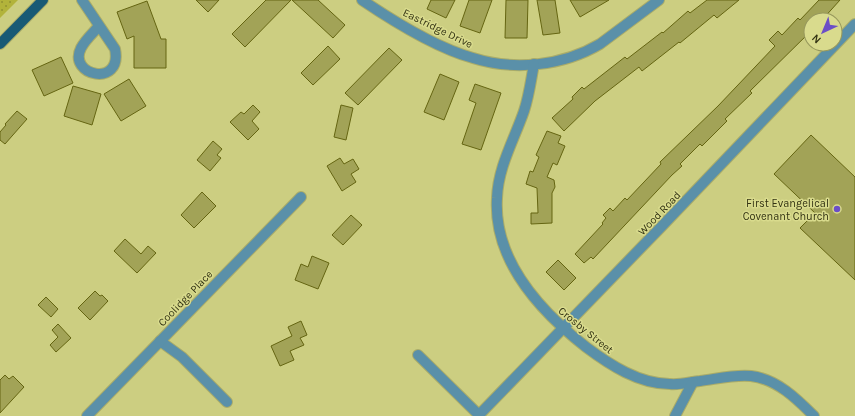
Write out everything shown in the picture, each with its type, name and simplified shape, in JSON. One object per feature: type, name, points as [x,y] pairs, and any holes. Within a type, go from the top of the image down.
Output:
[{"type":"main road","points":[[0,44],[43,0]]},
{"type":"street","points":[[82,0],[115,49],[117,56],[116,63],[111,69],[98,75],[85,69],[80,63],[79,56],[80,49],[99,26]]},
{"type":"street","name":"Eastridge Drive","points":[[362,0],[423,36],[472,58],[500,64],[534,64],[572,57],[591,50],[659,0]]},
{"type":"street","name":"Wood Road","points":[[479,416],[855,24]]},
{"type":"street","name":"Crosby Street","points":[[534,64],[524,110],[498,182],[496,213],[502,240],[508,255],[519,277],[534,298],[563,329],[601,359],[626,373],[653,382],[672,384],[752,376],[769,382],[788,392],[814,416]]},
{"type":"street","name":"Coolidge Place","points":[[87,416],[301,197]]},
{"type":"street","points":[[160,341],[182,357],[227,402]]},
{"type":"street","points":[[418,355],[479,416]]},
{"type":"street","points":[[675,416],[693,382]]},
{"type":"shaded area","points":[[0,0],[18,0],[0,18]]},
{"type":"building","points":[[196,0],[219,0],[208,12]]},
{"type":"building","points":[[266,0],[291,0],[245,47],[232,34]]},
{"type":"building","points":[[292,0],[318,0],[345,25],[333,38]]},
{"type":"building","points":[[431,0],[455,0],[446,18],[427,9]]},
{"type":"building","points":[[469,0],[492,0],[480,33],[460,26]]},
{"type":"building","points":[[506,0],[528,0],[527,38],[505,38]]},
{"type":"building","points":[[537,0],[555,0],[560,33],[543,35]]},
{"type":"building","points":[[570,0],[609,0],[580,17]]},
{"type":"building","points":[[707,0],[739,0],[717,18],[714,15],[680,43],[679,42],[642,71],[639,67],[595,101],[564,131],[552,118],[573,99],[572,97],[582,87],[584,89],[625,57],[627,59],[662,32],[663,33],[688,11],[690,13]]},
{"type":"building","points":[[819,0],[840,0],[829,12],[808,12]]},
{"type":"building","points":[[147,1],[161,39],[166,39],[166,68],[134,68],[134,36],[127,39],[117,12]]},
{"type":"building","points":[[803,17],[803,39],[750,91],[752,93],[725,119],[727,121],[702,146],[700,144],[680,164],[682,166],[593,259],[591,257],[584,263],[575,254],[603,224],[602,223],[606,218],[603,215],[610,208],[613,211],[625,198],[627,200],[661,164],[660,162],[718,106],[775,46],[769,40],[778,31],[782,35],[798,18],[800,20]]},
{"type":"building","points":[[328,46],[340,59],[313,85],[301,73]]},
{"type":"building","points":[[389,48],[402,60],[358,105],[345,93]]},
{"type":"building","points":[[61,57],[73,83],[44,96],[32,70]]},
{"type":"building","points":[[440,74],[459,82],[444,120],[424,112]]},
{"type":"building","points":[[129,79],[146,106],[121,121],[104,94]]},
{"type":"building","points":[[475,84],[501,93],[481,150],[462,144],[476,103],[469,100]]},
{"type":"building","points":[[73,86],[101,94],[92,125],[64,116]]},
{"type":"building","points":[[253,105],[260,112],[252,121],[259,129],[248,140],[230,122],[241,112],[244,114]]},
{"type":"building","points":[[341,105],[353,108],[346,140],[334,137]]},
{"type":"building","points":[[17,111],[27,119],[5,144],[0,140],[0,132]]},
{"type":"building","points":[[547,131],[561,136],[558,143],[565,146],[557,165],[553,163],[547,177],[554,180],[555,187],[552,193],[552,223],[531,224],[531,213],[538,213],[537,188],[526,184],[530,171],[533,172],[539,157],[536,155]]},
{"type":"building","name":"First Evangelical Covenant Church","points":[[811,135],[855,177],[855,280],[800,228],[815,213],[774,174]]},
{"type":"building","points":[[213,141],[222,149],[217,155],[221,158],[210,171],[197,160]]},
{"type":"building","points":[[340,158],[344,164],[353,159],[359,169],[351,174],[356,182],[342,191],[327,166]]},
{"type":"building","points":[[202,192],[216,206],[194,228],[181,215]]},
{"type":"building","points":[[351,215],[362,225],[343,245],[332,235]]},
{"type":"building","points":[[125,239],[141,254],[148,246],[156,253],[137,273],[114,251]]},
{"type":"building","points":[[312,256],[329,263],[318,289],[295,280],[301,264],[308,267]]},
{"type":"building","points":[[558,260],[576,278],[564,290],[546,272]]},
{"type":"building","points":[[95,291],[108,301],[90,320],[78,308]]},
{"type":"building","points":[[46,297],[58,309],[51,317],[38,305]]},
{"type":"building","points":[[301,321],[307,335],[300,338],[304,345],[290,351],[294,360],[280,366],[271,346],[292,336],[288,327]]},
{"type":"building","points":[[58,324],[71,338],[56,352],[50,345],[58,337],[52,330]]},
{"type":"building","points":[[5,375],[9,379],[13,376],[24,387],[0,413],[0,380]]},
{"type":"place","name":"First Evangelical Covenant Church","points":[[837,209]]}]
